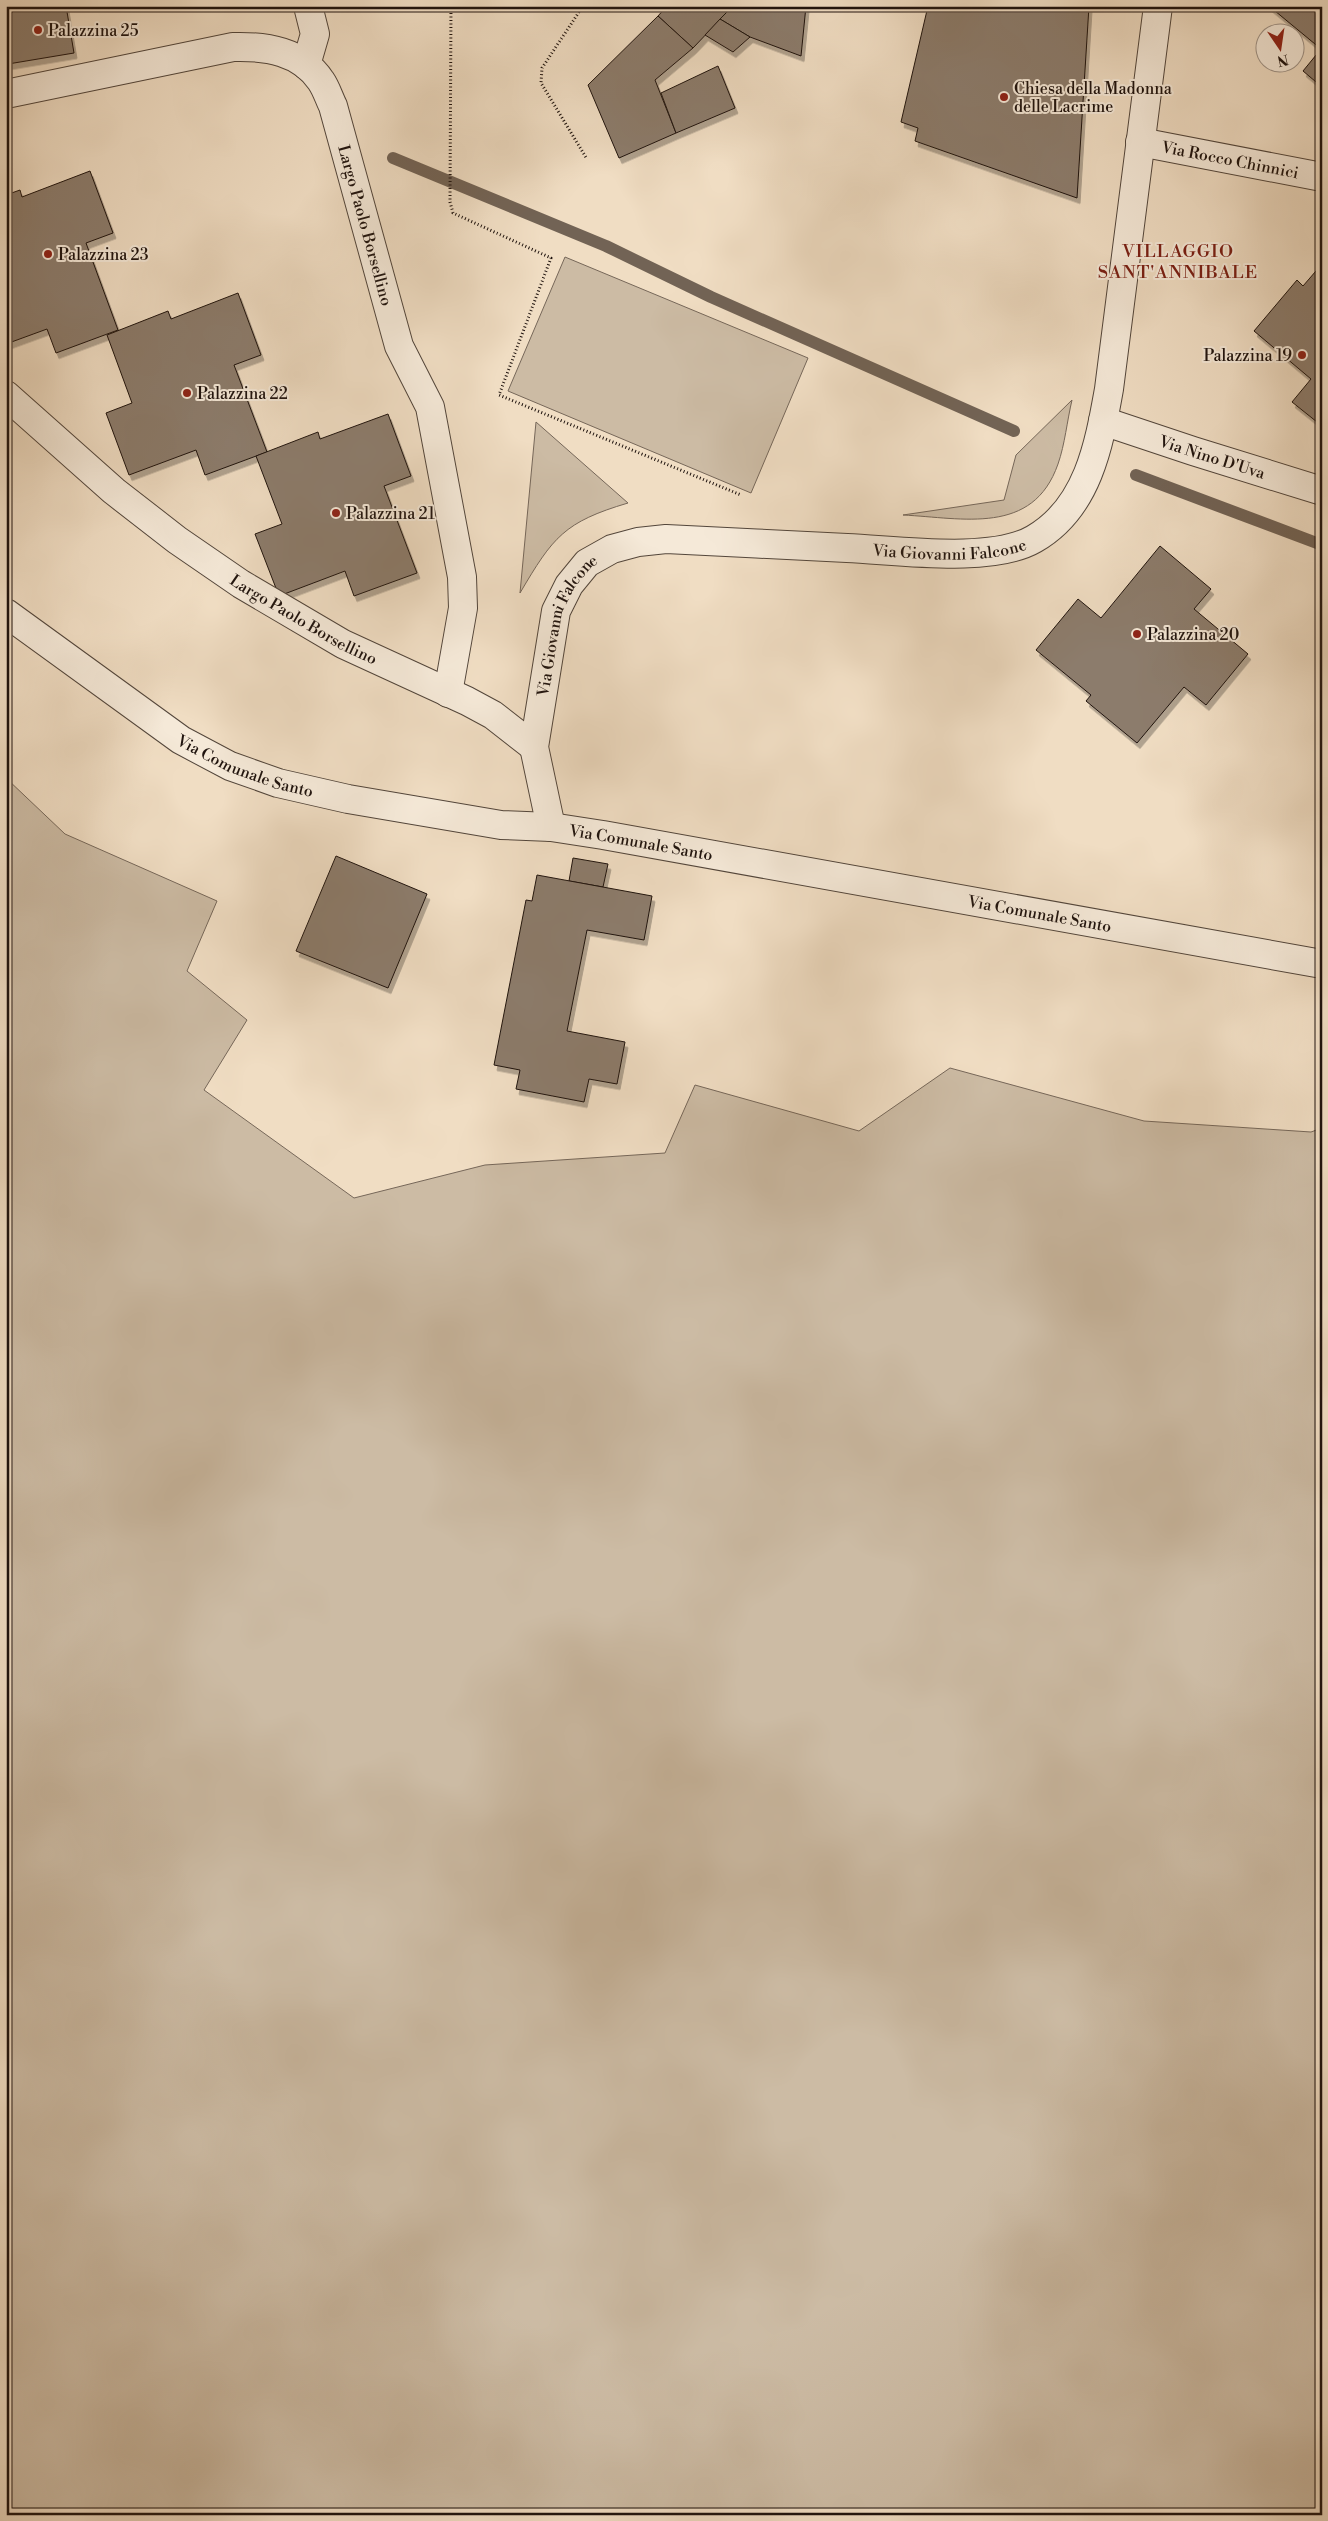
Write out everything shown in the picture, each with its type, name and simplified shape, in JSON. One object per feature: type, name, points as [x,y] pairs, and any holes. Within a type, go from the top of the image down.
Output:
[{"type":"street","points":[[306,65],[316,34],[308,6]]},
{"type":"street","name":"Via Giovanni Falcone","points":[[551,827],[534,747],[556,611],[569,585],[587,563],[612,549],[638,542],[666,539],[945,552],[1007,549],[1034,539],[1058,520],[1077,499],[1098,445],[1103,420],[1158,6]]},
{"type":"street","name":"Largo Paolo Borsellino","points":[[6,94],[233,47],[258,46],[285,52],[306,65],[321,81],[333,106],[399,346],[430,407],[462,577],[463,608],[448,693]]},
{"type":"street","name":"Via Rocco Chinnici","points":[[1140,142],[1322,177]]},
{"type":"street","name":"Largo Paolo Borsellino","points":[[6,395],[114,491],[177,540],[241,584],[343,644],[493,715],[534,747]]},
{"type":"street","name":"Via Nino D'Uva","points":[[1103,420],[1193,451],[1322,491]]},
{"type":"street","name":"Via Comunale Santo","points":[[6,613],[181,740],[230,766],[278,784],[348,799],[501,824],[551,827],[1322,964]]},
{"type":"path","points":[[451,6],[450,202],[453,213],[462,219],[551,258],[499,395],[741,495]]},
{"type":"path","points":[[583,6],[542,68],[541,83],[587,159]]},
{"type":"shaded area","points":[[565,257],[808,358],[751,493],[508,391]]},
{"type":"shaded area","points":[[1072,400],[1058,464],[1047,487],[1032,503],[1014,513],[994,518],[972,519],[903,515],[1004,500],[1016,455]]},
{"type":"shaded area","points":[[536,422],[628,503],[589,517],[562,534],[542,558],[520,593]]},
{"type":"shaded area","points":[[6,778],[65,834],[217,901],[187,971],[247,1020],[204,1090],[354,1198],[485,1165],[665,1153],[695,1085],[859,1131],[950,1068],[1144,1121],[1311,1132],[1322,1128],[1322,2515],[6,2515]]},
{"type":"building","name":"Palazzina 25","points":[[6,6],[66,6],[74,53],[8,64]]},
{"type":"building","points":[[667,6],[733,6],[693,48],[658,16]]},
{"type":"building","points":[[733,6],[806,6],[801,56],[750,37],[720,19]]},
{"type":"building","name":"Chiesa della Madonna delle Lacrime","points":[[928,6],[1089,6],[1077,198],[915,141],[918,128],[901,122]]},
{"type":"building","points":[[1269,6],[1322,6],[1322,87],[1304,72],[1321,49],[1306,37],[1306,22],[1288,22]]},
{"type":"building","points":[[658,16],[693,48],[655,80],[676,133],[619,158],[588,85]]},
{"type":"building","points":[[720,19],[750,37],[733,52],[705,35]]},
{"type":"building","points":[[718,66],[735,108],[676,133],[661,93]]},
{"type":"building","name":"Palazzina 23","points":[[90,171],[113,233],[86,243],[118,330],[56,353],[47,329],[6,344],[6,195],[20,190],[22,197]]},
{"type":"building","name":"Palazzina 19","points":[[1322,264],[1322,426],[1292,402],[1311,379],[1254,331],[1297,280],[1303,286]]},
{"type":"building","name":"Palazzina 22","points":[[238,293],[261,355],[234,365],[267,452],[205,475],[196,450],[129,475],[106,413],[132,403],[107,335],[168,311],[171,319]]},
{"type":"building","name":"Palazzina 21","points":[[388,414],[411,476],[384,486],[417,573],[354,596],[345,571],[279,596],[255,534],[282,524],[256,456],[318,432],[320,439]]},
{"type":"building","name":"Palazzina 20","points":[[1160,546],[1211,589],[1194,609],[1248,654],[1206,705],[1184,687],[1137,743],[1086,701],[1091,695],[1036,650],[1078,599],[1101,618]]},
{"type":"building","points":[[336,856],[427,894],[388,988],[296,951]]},
{"type":"building","points":[[573,858],[608,864],[603,887],[569,881]]},
{"type":"building","points":[[537,875],[652,896],[644,940],[587,930],[567,1031],[625,1042],[617,1084],[589,1079],[584,1102],[516,1089],[520,1070],[494,1065],[526,900],[532,901]]},
{"type":"waterway","points":[[393,158],[606,246],[711,297],[1014,431]]},
{"type":"waterway","points":[[1136,475],[1322,545]]},
{"type":"place","name":"Palazzina 25","points":[[38,30]]},
{"type":"place","name":"Chiesa della Madonna delle Lacrime","points":[[1004,97]]},
{"type":"place","name":"Palazzina 23","points":[[48,254]]},
{"type":"place","name":"Palazzina 19","points":[[1302,355]]},
{"type":"place","name":"Palazzina 22","points":[[187,393]]},
{"type":"place","name":"Palazzina 21","points":[[336,513]]},
{"type":"place","name":"Palazzina 20","points":[[1137,634]]},
{"type":"district","name":"VILLAGGIO SANT'ANNIBALE","points":[[1178,261]]}]
